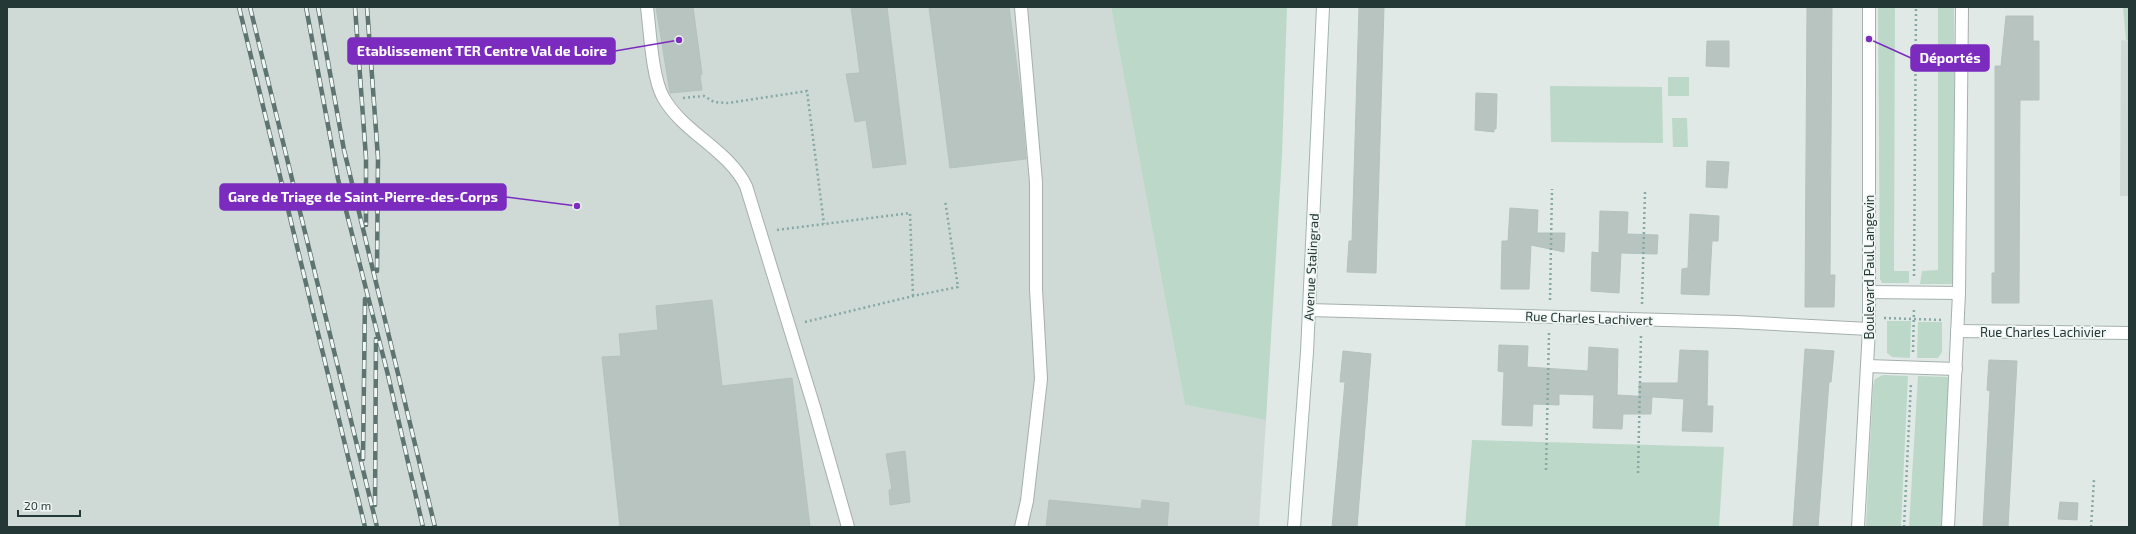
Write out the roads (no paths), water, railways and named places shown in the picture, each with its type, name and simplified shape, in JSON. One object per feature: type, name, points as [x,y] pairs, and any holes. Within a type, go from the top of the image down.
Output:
[{"type":"street","points":[[647,7],[658,84],[664,99],[679,117],[738,171],[746,186],[848,527]]},
{"type":"street","points":[[1020,527],[1027,501],[1041,379],[1036,289],[1036,182],[1021,7]]},
{"type":"street","name":"Avenue Stalingrad","points":[[1294,527],[1303,424],[1323,7]]},
{"type":"street","name":"Boulevard Paul Langevin","points":[[1858,527],[1869,323],[1869,7]]},
{"type":"street","points":[[1948,527],[1959,293],[1962,7]]},
{"type":"street","points":[[1869,292],[1959,293]]},
{"type":"street","name":"Rue Charles Lachivert","points":[[1309,310],[1736,322],[1869,323]]},
{"type":"street","name":"Rue Charles Lachivier","points":[[1957,326],[2129,333]]},
{"type":"street","points":[[1867,366],[1956,369]]},
{"type":"railway","points":[[239,7],[365,527]]},
{"type":"railway","points":[[250,7],[377,527]]},
{"type":"railway","points":[[306,7],[338,179],[388,375],[423,527]]},
{"type":"railway","points":[[318,7],[344,150],[435,527]]},
{"type":"railway","points":[[355,7],[366,158],[366,225]]},
{"type":"railway","points":[[367,7],[378,158],[377,271]]},
{"type":"railway","points":[[363,459],[365,299]]},
{"type":"railway","points":[[375,505],[376,339]]},
{"type":"place","name":"Déportés","points":[[1869,39]]},
{"type":"place","name":"Etablissement TER Centre Val de Loire","points":[[679,40]]},
{"type":"place","name":"Gare de Triage de Saint-Pierre-des-Corps","points":[[577,206]]}]
